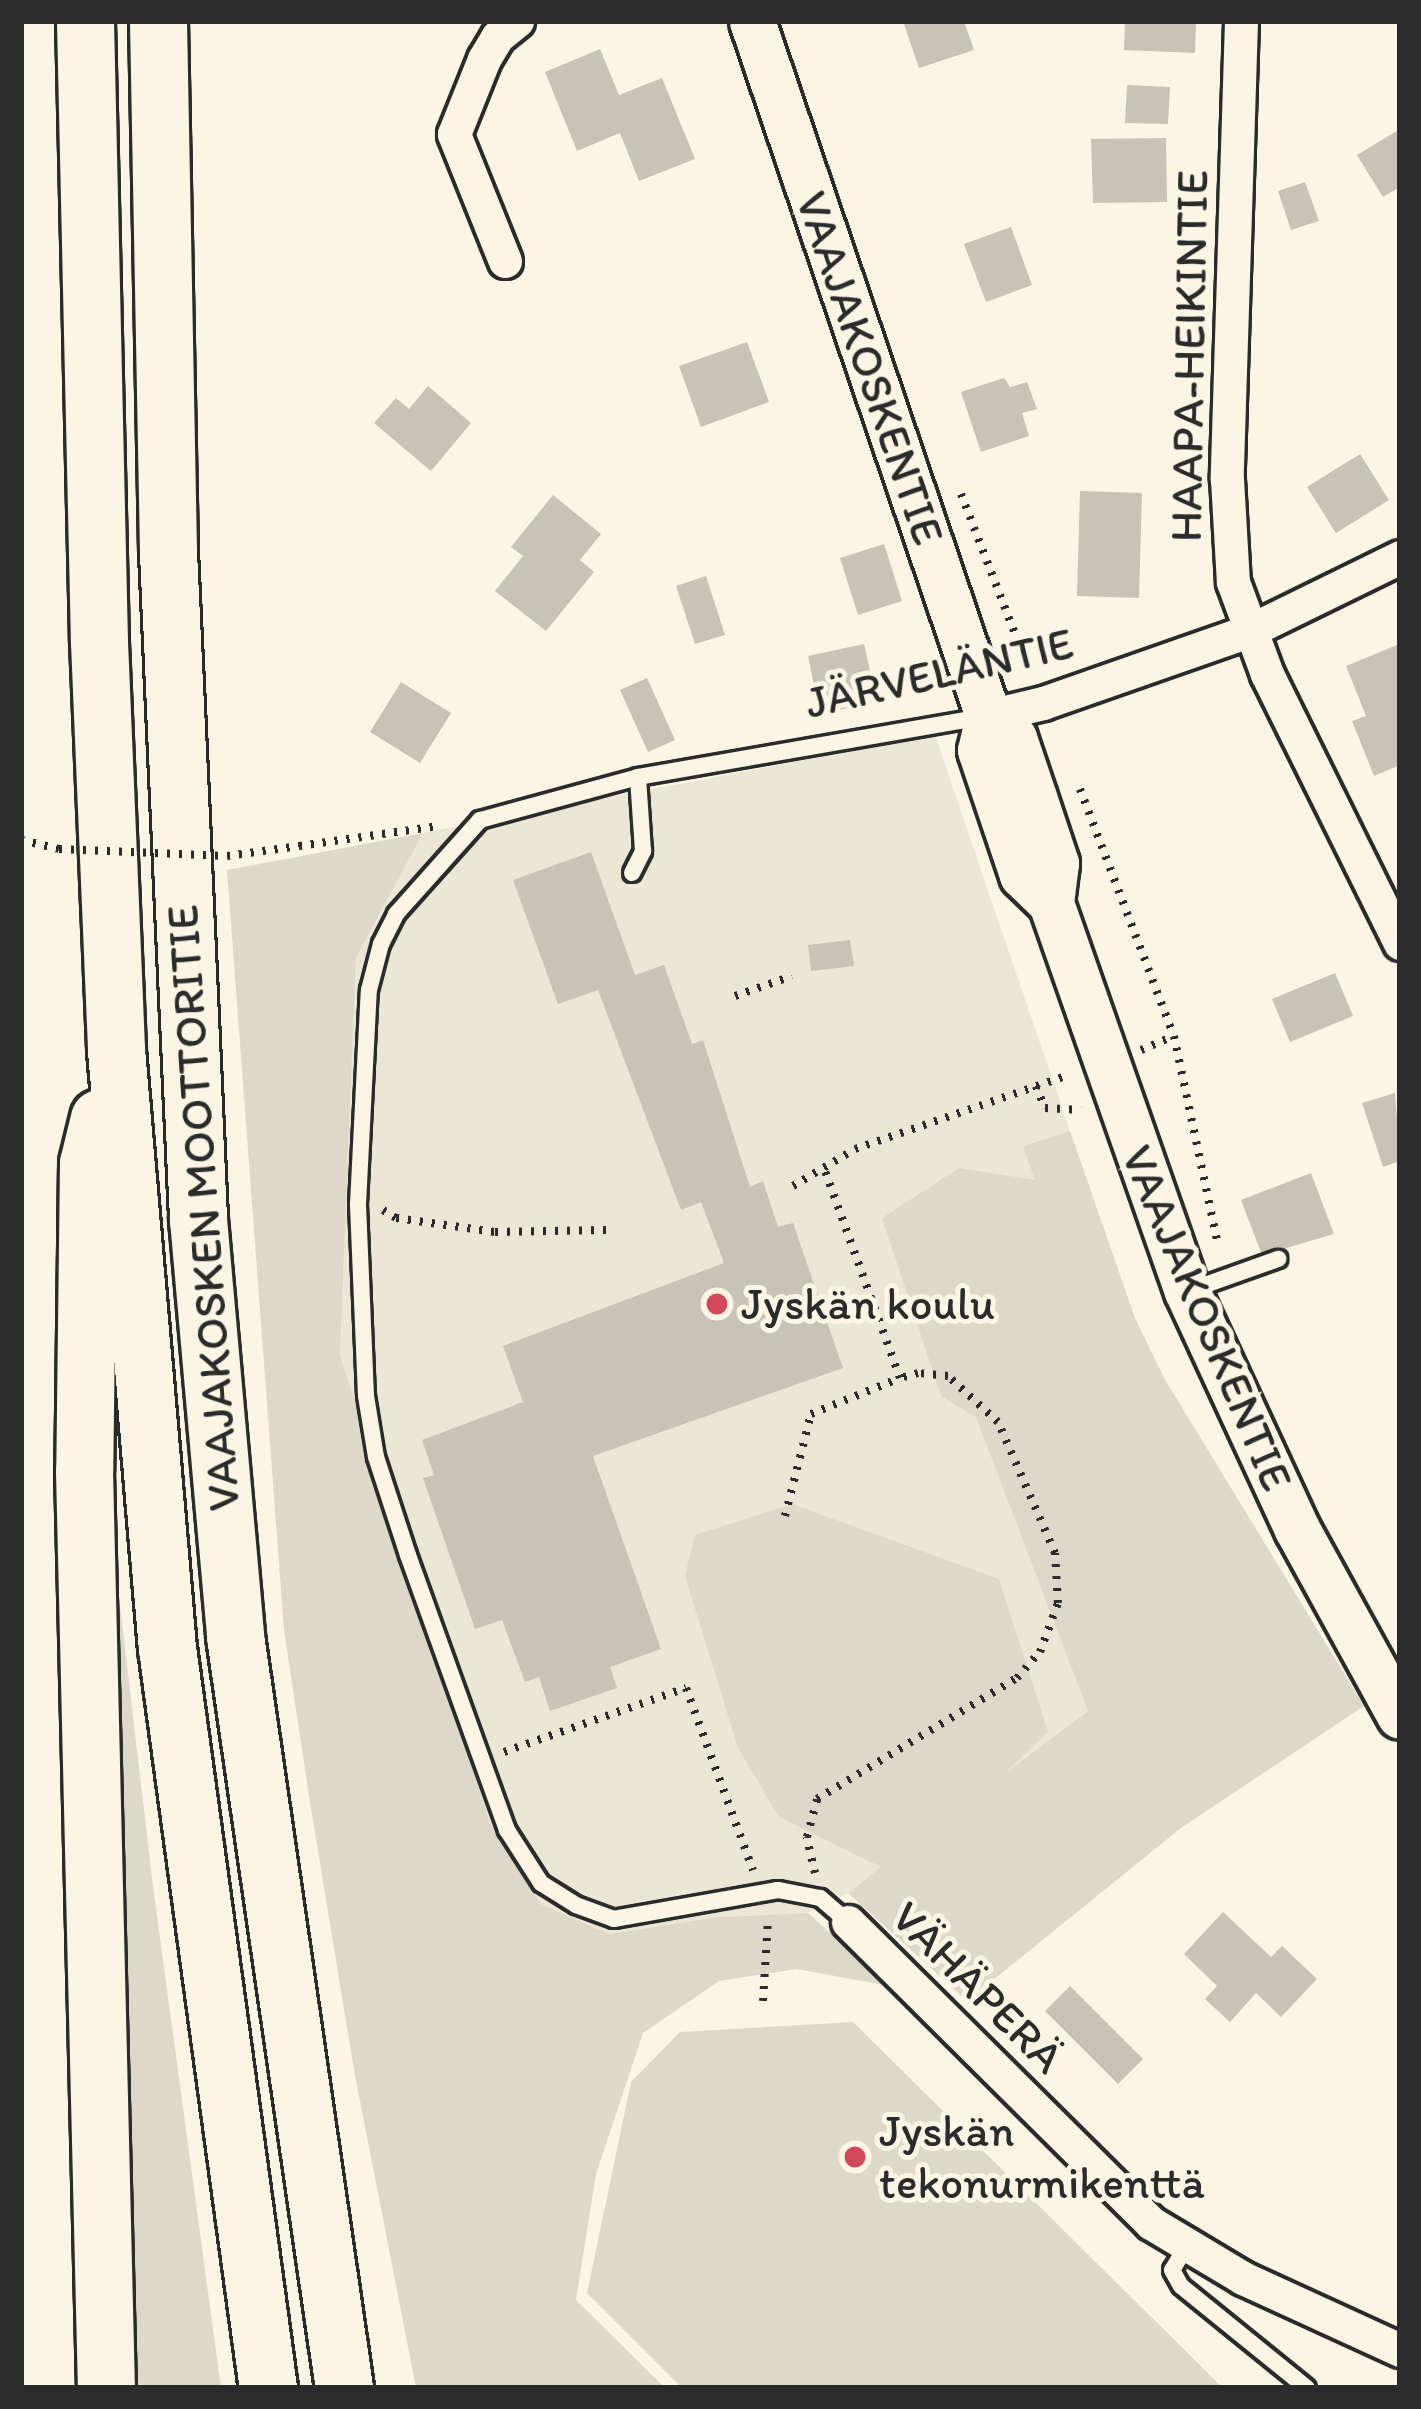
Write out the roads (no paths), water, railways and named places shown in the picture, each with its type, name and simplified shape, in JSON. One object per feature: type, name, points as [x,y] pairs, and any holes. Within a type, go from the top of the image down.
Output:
[{"type":"highway","name":"VAAJAKOSKEN MOOTTORITIE","points":[[85,21],[99,642],[116,1050],[167,1648],[268,2388]]},
{"type":"highway","name":"VAAJAKOSKEN MOOTTORITIE","points":[[158,21],[169,575],[198,1219],[235,1636],[344,2388]]},
{"type":"highway","points":[[106,2388],[84,1316],[88,1163],[116,1050]]},
{"type":"highway","points":[[331,2294],[375,2388]]},
{"type":"main road","name":"VAAJAKOSKENTIE","points":[[752,21],[988,716],[1014,738],[1056,863],[1051,903],[1298,1529],[1400,1716]]},
{"type":"street","points":[[505,261],[454,134],[484,59],[497,37],[518,21]]},
{"type":"street","name":"HAAPA-HEIKINTIE","points":[[1241,21],[1227,479],[1233,582],[1249,632],[1400,943]]},
{"type":"street","name":"JÄRVELÄNTIE","points":[[988,716],[1043,703],[1249,632],[1400,557]]},
{"type":"street","name":"VÄHÄPERÄ","points":[[848,1922],[1151,2223],[1186,2247],[1400,2350]]},
{"type":"lane","name":"JÄRVELÄNTIE","points":[[848,1922],[820,1898],[761,1893],[614,1919],[576,1906],[542,1883],[507,1830],[376,1457],[361,1328],[358,1204],[369,991],[381,944],[418,886],[480,820],[638,777],[988,716]]},
{"type":"lane","points":[[632,873],[643,851],[638,777]]},
{"type":"lane","points":[[1203,1286],[1278,1259]]},
{"type":"lane","points":[[1186,2247],[1172,2270],[1181,2286],[1307,2388]]},
{"type":"place","name":"Jyskän koulu","points":[[717,1304]]},
{"type":"place","name":"Jyskän tekonurmikenttä","points":[[855,2157]]}]
